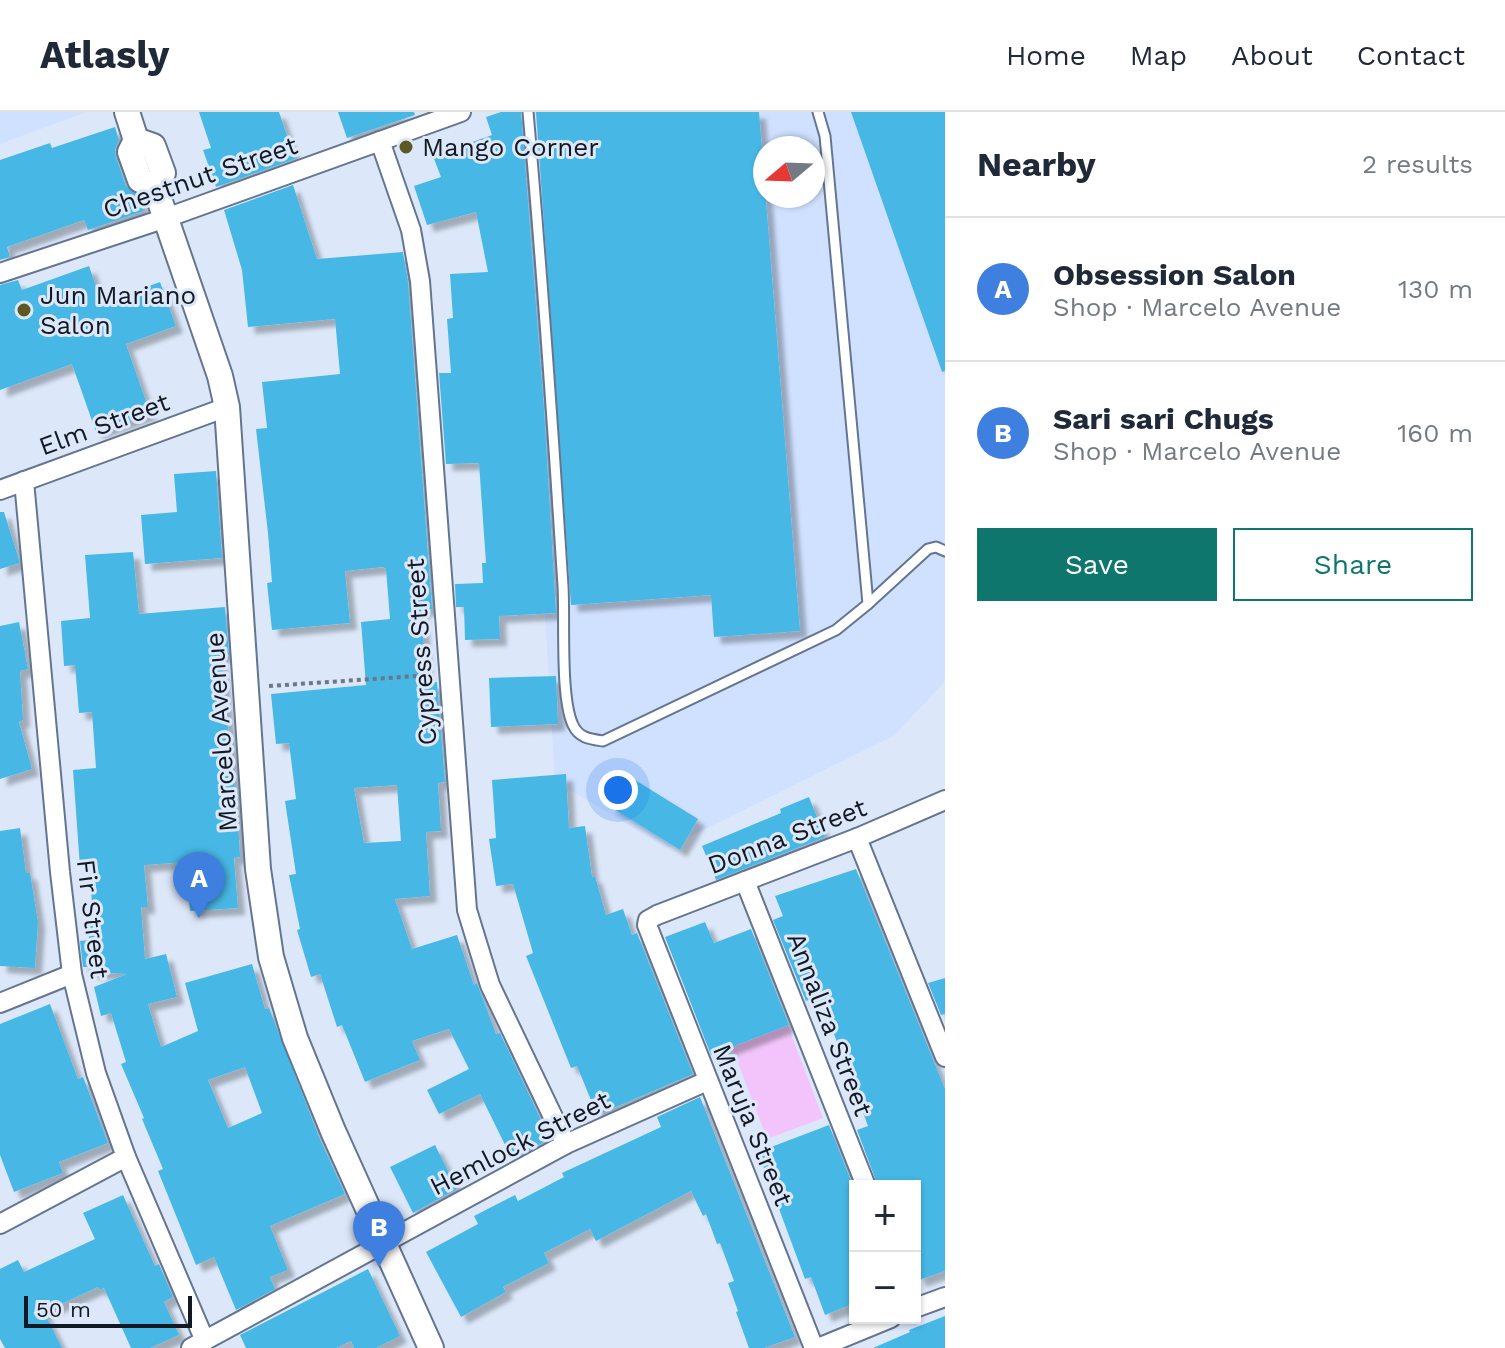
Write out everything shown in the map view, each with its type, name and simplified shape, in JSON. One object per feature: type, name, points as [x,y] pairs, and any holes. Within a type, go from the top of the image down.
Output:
[{"type":"street","name":"Marcelo Avenue","points":[[127,112],[136,140],[130,152],[140,180],[155,187],[220,376],[227,407],[258,869],[271,957],[295,1038],[333,1131],[431,1348]]},
{"type":"street","name":"Chestnut Street","points":[[0,273],[166,218],[461,112]]},
{"type":"street","name":"Cypress Street","points":[[380,141],[411,230],[420,281],[467,910],[490,985],[566,1144]]},
{"type":"street","name":"Elm Street","points":[[0,490],[227,407]]},
{"type":"street","name":"Fir Street","points":[[24,481],[72,974],[96,1073],[198,1344]]},
{"type":"street","name":"Donna Street","points":[[648,920],[945,800]]},
{"type":"street","points":[[857,838],[945,1057]]},
{"type":"street","name":"Annaliza Street","points":[[745,881],[864,1180]]},
{"type":"street","name":"Maruja Street","points":[[648,920],[647,930],[816,1348]]},
{"type":"street","points":[[0,1003],[72,974]]},
{"type":"street","name":"Hemlock Street","points":[[198,1344],[566,1144],[707,1081]]},
{"type":"street","points":[[0,1224],[126,1157]]},
{"type":"street","points":[[921,1306],[945,1297]]},
{"type":"street","points":[[816,1348],[876,1324]]},
{"type":"lane","points":[[528,112],[548,346],[565,608],[566,695],[573,726],[585,739],[603,741],[836,630],[928,549],[936,547],[945,551]]},
{"type":"lane","points":[[818,112],[825,136],[868,604]]},
{"type":"path","points":[[247,688],[449,673]]},
{"type":"shaded area","points":[[0,112],[86,112],[0,144]]},
{"type":"shaded area","points":[[515,112],[945,112],[945,681],[895,735],[667,848],[555,781]]},
{"type":"shaded area","points":[[786,1021],[823,1118],[767,1139],[730,1042]]},
{"type":"building","points":[[199,112],[279,112],[295,159],[216,187],[203,150],[211,148]]},
{"type":"building","points":[[338,112],[414,112],[415,115],[347,138]]},
{"type":"building","points":[[501,112],[521,112],[556,613],[499,616],[500,639],[465,640],[464,607],[456,607],[455,584],[483,583],[482,563],[486,563],[479,463],[446,464],[439,373],[451,373],[447,319],[453,318],[450,274],[488,272],[476,212],[427,225],[414,186],[441,177],[433,156],[492,135],[486,117]]},
{"type":"building","points":[[536,112],[759,112],[761,136],[753,136],[753,208],[767,208],[800,631],[714,637],[711,595],[571,605]]},
{"type":"building","points":[[851,112],[945,112],[945,371],[942,372]]},
{"type":"building","points":[[115,127],[119,140],[116,157],[126,186],[139,196],[144,211],[88,230],[84,220],[7,247],[10,257],[0,260],[0,160],[50,143],[52,148]]},
{"type":"building","points":[[293,185],[317,259],[403,252],[408,282],[432,609],[421,610],[427,683],[437,682],[445,782],[438,783],[441,831],[426,832],[430,896],[395,899],[412,949],[457,935],[474,985],[477,983],[496,1034],[500,1033],[550,1139],[512,1159],[480,1094],[439,1114],[427,1090],[469,1069],[449,1029],[412,1041],[420,1060],[365,1082],[342,1025],[337,1027],[320,974],[311,977],[297,930],[300,929],[289,875],[296,874],[285,801],[296,799],[289,743],[276,744],[271,694],[366,685],[361,622],[390,619],[386,569],[345,571],[350,623],[272,630],[267,583],[272,582],[256,429],[267,428],[262,382],[340,374],[335,319],[248,327],[242,270],[224,210]],"holes":[[[397,785],[401,841],[364,843],[354,788]]]},
{"type":"building","points":[[89,266],[102,303],[160,282],[176,326],[126,344],[150,413],[96,432],[72,364],[0,390],[0,285],[18,280],[22,290]]},
{"type":"building","points":[[216,471],[222,558],[145,564],[141,515],[177,512],[174,474]]},
{"type":"building","points":[[0,512],[4,512],[20,563],[0,569]]},
{"type":"building","points":[[133,552],[139,614],[225,607],[229,655],[220,656],[237,805],[240,857],[234,858],[238,908],[190,911],[186,862],[144,865],[148,907],[141,907],[145,959],[166,954],[177,997],[148,1004],[161,1047],[198,1031],[185,983],[252,964],[265,1009],[269,1008],[319,1137],[345,1194],[270,1226],[288,1270],[270,1277],[275,1289],[236,1310],[214,1257],[196,1265],[158,1171],[163,1169],[121,1064],[126,1062],[111,1013],[101,1016],[94,987],[127,974],[90,972],[89,967],[83,967],[80,941],[89,940],[87,916],[93,915],[89,866],[80,867],[73,770],[96,768],[92,712],[79,713],[75,665],[64,666],[61,621],[90,618],[85,555]],"holes":[[[245,1067],[262,1113],[228,1128],[208,1080]]]},
{"type":"building","points":[[19,622],[28,669],[20,671],[23,720],[19,722],[32,769],[0,779],[0,626]]},
{"type":"building","points":[[556,676],[558,724],[491,727],[489,678]]},
{"type":"building","points":[[566,774],[569,828],[585,826],[592,877],[595,876],[606,915],[623,909],[632,935],[637,933],[693,1074],[597,1115],[577,1066],[571,1068],[526,956],[533,953],[513,884],[496,886],[489,839],[496,838],[492,780]]},
{"type":"building","points":[[627,775],[698,819],[680,850],[609,806]]},
{"type":"building","points":[[809,797],[825,837],[716,880],[702,846],[781,813],[780,809]]},
{"type":"building","points":[[20,828],[26,873],[30,873],[38,922],[35,968],[0,966],[0,831]]},
{"type":"building","points":[[856,869],[945,1089],[945,1271],[921,1279],[921,1180],[876,1180],[857,1130],[868,1126],[820,996],[806,1001],[773,920],[783,916],[775,896]]},
{"type":"building","points":[[705,922],[714,943],[751,929],[789,1025],[711,1055],[665,937]]},
{"type":"building","points":[[945,978],[945,1014],[941,1015],[928,983]]},
{"type":"building","points":[[50,1004],[78,1079],[83,1077],[108,1143],[59,1162],[63,1173],[14,1192],[0,1155],[0,1024]]},
{"type":"building","points":[[700,1097],[795,1337],[764,1348],[749,1348],[728,1283],[734,1281],[720,1243],[717,1244],[706,1214],[703,1216],[691,1191],[596,1241],[590,1229],[544,1253],[549,1263],[503,1287],[506,1292],[461,1317],[426,1252],[478,1224],[474,1216],[515,1195],[518,1201],[564,1177],[562,1173],[661,1127],[657,1117]]},
{"type":"building","points":[[829,1125],[851,1180],[849,1305],[825,1315],[811,1277],[805,1279],[758,1152]]},
{"type":"building","points":[[435,1145],[457,1189],[413,1213],[390,1167]]},
{"type":"building","points":[[123,1195],[155,1266],[159,1264],[173,1297],[164,1302],[179,1335],[150,1348],[131,1348],[104,1288],[100,1290],[98,1287],[44,1312],[62,1348],[5,1348],[0,1339],[0,1269],[18,1260],[24,1272],[95,1239],[83,1213]]},
{"type":"building","points":[[368,1269],[400,1336],[376,1348],[354,1348],[351,1341],[336,1348],[246,1348],[240,1335]]},
{"type":"building","points":[[945,1316],[945,1348],[873,1348],[909,1330]]},
{"type":"place","name":"Mango Corner","points":[[406,147]]},
{"type":"place","name":"Jun Mariano Salon","points":[[24,310]]},
{"type":"place","name":"Obsession Salon","points":[[199,918]]},
{"type":"place","name":"Sari sari Chugs","points":[[379,1267]]}]
